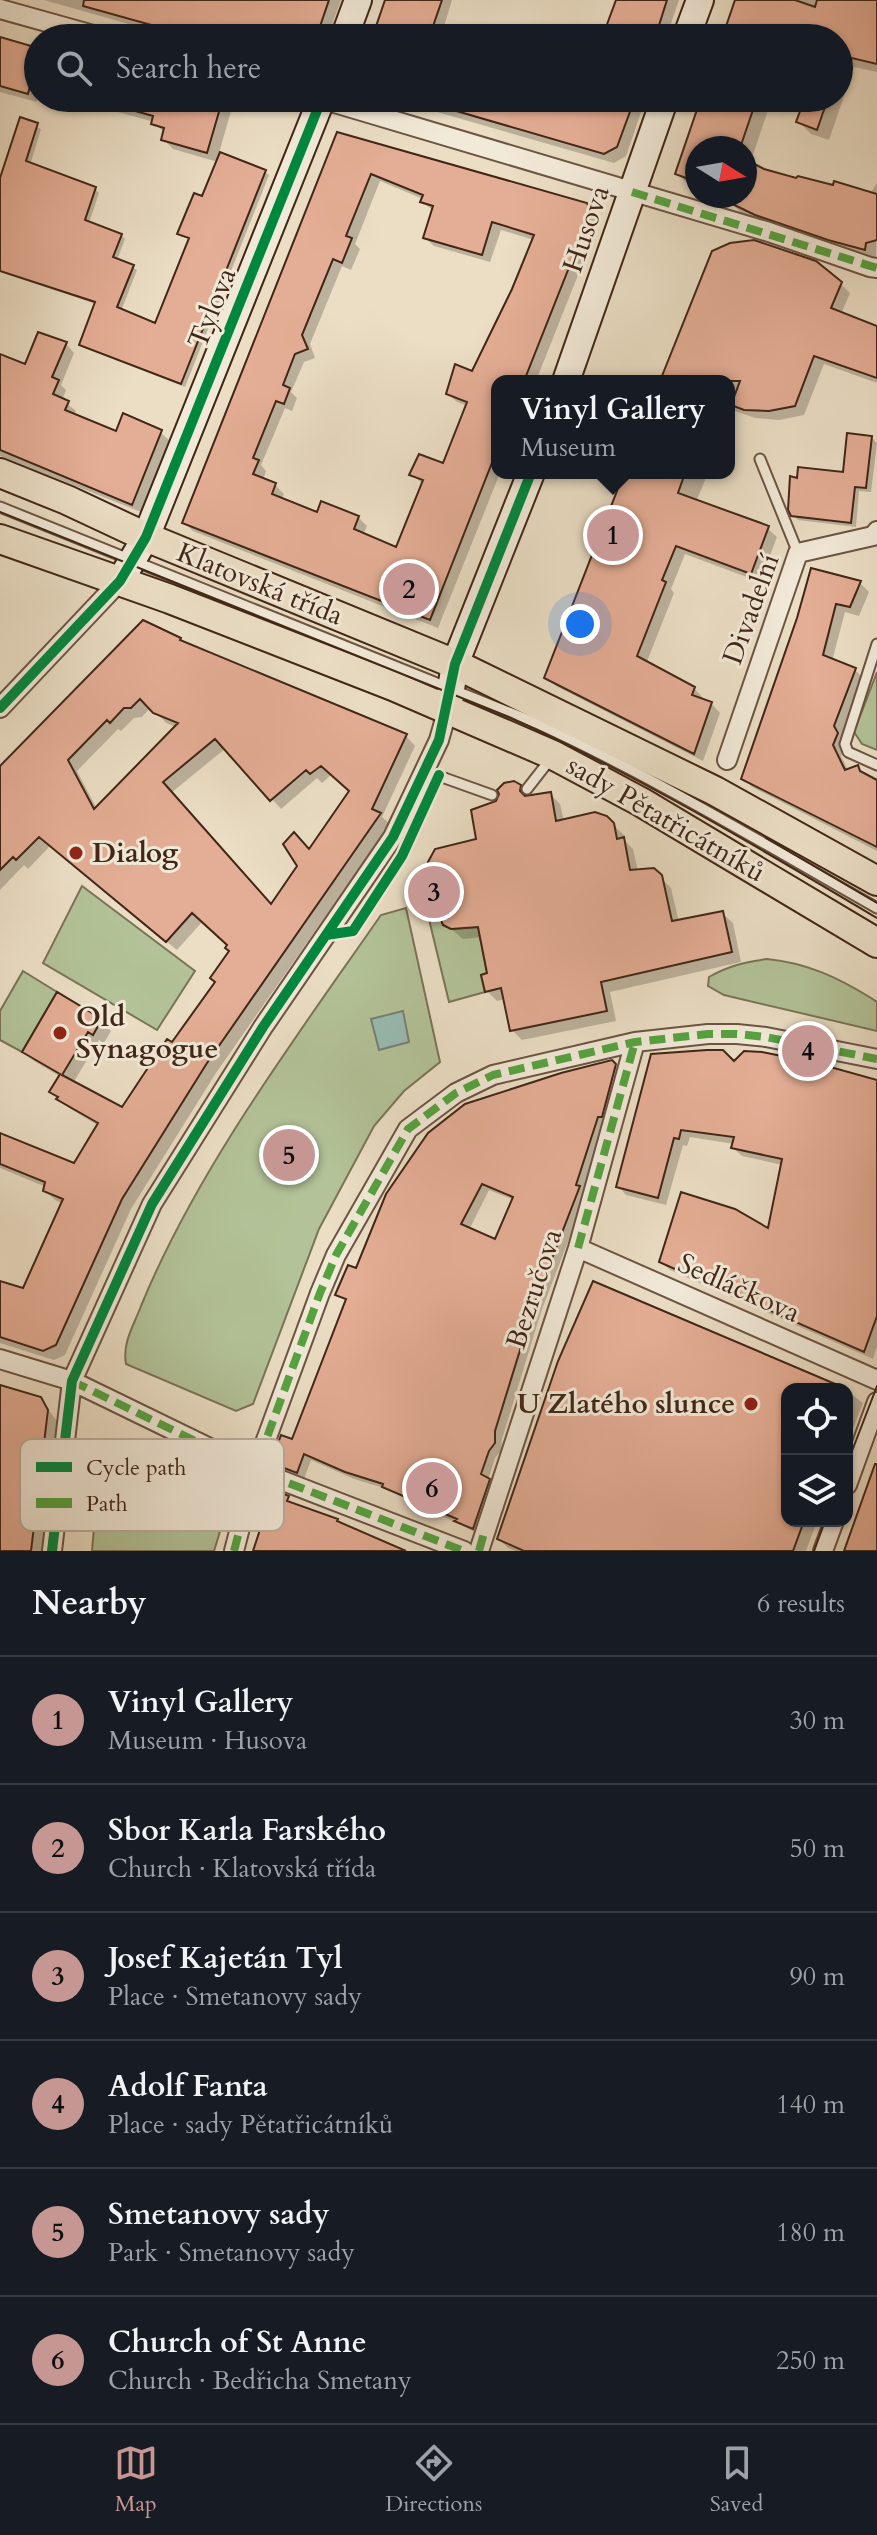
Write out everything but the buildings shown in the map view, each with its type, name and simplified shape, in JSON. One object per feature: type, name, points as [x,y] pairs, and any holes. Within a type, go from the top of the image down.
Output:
[{"type":"main road","name":"Klatovská třída","points":[[0,473],[67,500],[133,559],[451,687]]},
{"type":"main road","name":"Klatovská třída","points":[[0,539],[133,559],[451,687]]},
{"type":"main road","name":"sady Pětatřicátníků","points":[[451,687],[553,755],[641,802],[877,943]]},
{"type":"main road","name":"sady Pětatřicátníků","points":[[451,687],[715,791],[877,881]]},
{"type":"street","points":[[349,24],[358,0]]},
{"type":"street","points":[[691,24],[700,0]]},
{"type":"street","points":[[0,9],[54,24]]},
{"type":"street","name":"Tylova","points":[[133,559],[315,112]]},
{"type":"street","points":[[367,112],[877,268]]},
{"type":"street","name":"Husova","points":[[568,375],[660,112]]},
{"type":"street","points":[[65,1439],[72,1381],[152,1204],[263,1027],[393,837],[425,771],[439,740],[451,687],[529,479]]},
{"type":"street","name":"Divadelní","points":[[727,760],[798,553],[876,539]]},
{"type":"street","points":[[0,708],[133,559]]},
{"type":"street","points":[[267,1439],[336,1255],[408,1129],[456,1093],[493,1075],[635,1042],[708,1034],[766,1037],[877,1059]]},
{"type":"street","name":"Bezručova","points":[[479,1551],[578,1248],[635,1042]]},
{"type":"street","name":"Sedláčkova","points":[[578,1248],[877,1380]]},
{"type":"street","points":[[0,1359],[72,1381],[191,1439]]},
{"type":"street","points":[[853,1468],[877,1402]]},
{"type":"street","points":[[284,1481],[464,1551]]},
{"type":"street","points":[[823,1551],[832,1527]]},
{"type":"street","points":[[52,1551],[54,1531]]},
{"type":"street","points":[[234,1551],[239,1531]]},
{"type":"lane","points":[[760,459],[798,553]]},
{"type":"lane","name":"Klatovská třída","points":[[0,507],[133,559]]},
{"type":"lane","points":[[877,644],[845,744],[848,752],[877,765]]},
{"type":"lane","name":"sady Pětatřicátníků","points":[[451,687],[614,758],[877,908]]},
{"type":"lane","points":[[527,789],[553,755]]},
{"type":"lane","points":[[425,771],[492,795]]},
{"type":"green space","points":[[877,672],[877,750],[862,744],[854,732]]},
{"type":"green space","points":[[82,886],[195,971],[157,1030],[43,963]]},
{"type":"green space","points":[[436,905],[443,925],[451,929],[478,927],[487,973],[481,975],[485,992],[449,1002],[426,907]]},
{"type":"green space","points":[[406,908],[440,1062],[404,1091],[374,1126],[319,1229],[253,1404],[236,1411],[126,1364],[127,1341],[141,1306],[190,1204],[219,1154],[381,915]]},
{"type":"green space","points":[[767,959],[821,972],[871,998],[877,1002],[877,1031],[724,995],[708,986],[709,977],[723,970]]},
{"type":"green space","points":[[23,971],[57,992],[22,1052],[0,1040],[0,1011]]},
{"type":"green space","points":[[94,1531],[220,1531],[214,1551],[92,1551]]},
{"type":"water","points":[[403,1011],[409,1042],[379,1050],[371,1019]]},
{"type":"tram line","points":[[0,512],[557,739],[650,787],[877,918]]},
{"type":"tram line","points":[[766,838],[877,903]]},
{"type":"tram line","points":[[850,1455],[877,1386]]},
{"type":"tram line","points":[[814,1551],[823,1527]]},
{"type":"marked path","points":[[632,192],[877,268]]},
{"type":"marked path","points":[[266,1439],[336,1255],[408,1129],[456,1093],[493,1075],[635,1042],[708,1034],[766,1037],[877,1059]]},
{"type":"marked path","points":[[578,1248],[635,1042]]},
{"type":"marked path","points":[[72,1381],[191,1439]]},
{"type":"marked path","points":[[284,1481],[464,1551]]},
{"type":"marked path","points":[[234,1551],[239,1531]]},
{"type":"marked path","points":[[479,1551],[484,1533]]},
{"type":"cycle path","points":[[0,708],[120,581],[146,537],[316,112]]},
{"type":"cycle path","points":[[65,1439],[72,1381],[152,1204],[263,1027],[393,837],[439,740],[455,664],[529,479]]},
{"type":"cycle path","points":[[326,935],[353,931],[402,856],[439,775]]},
{"type":"cycle path","points":[[52,1551],[54,1531]]},
{"type":"place","name":"Vinyl Gallery","points":[[613,535]]},
{"type":"place","name":"Sbor Karla Farského","points":[[409,589]]},
{"type":"place","name":"Dialog","points":[[76,853]]},
{"type":"place","name":"Josef Kajetán Tyl","points":[[434,892]]},
{"type":"place","name":"Old Synagogue","points":[[60,1033]]},
{"type":"place","name":"Adolf Fanta","points":[[808,1051]]},
{"type":"place","name":"Smetanovy sady","points":[[289,1155]]},
{"type":"place","name":"U Zlatého slunce","points":[[751,1404]]},
{"type":"place","name":"Church of St Anne","points":[[432,1488]]}]
